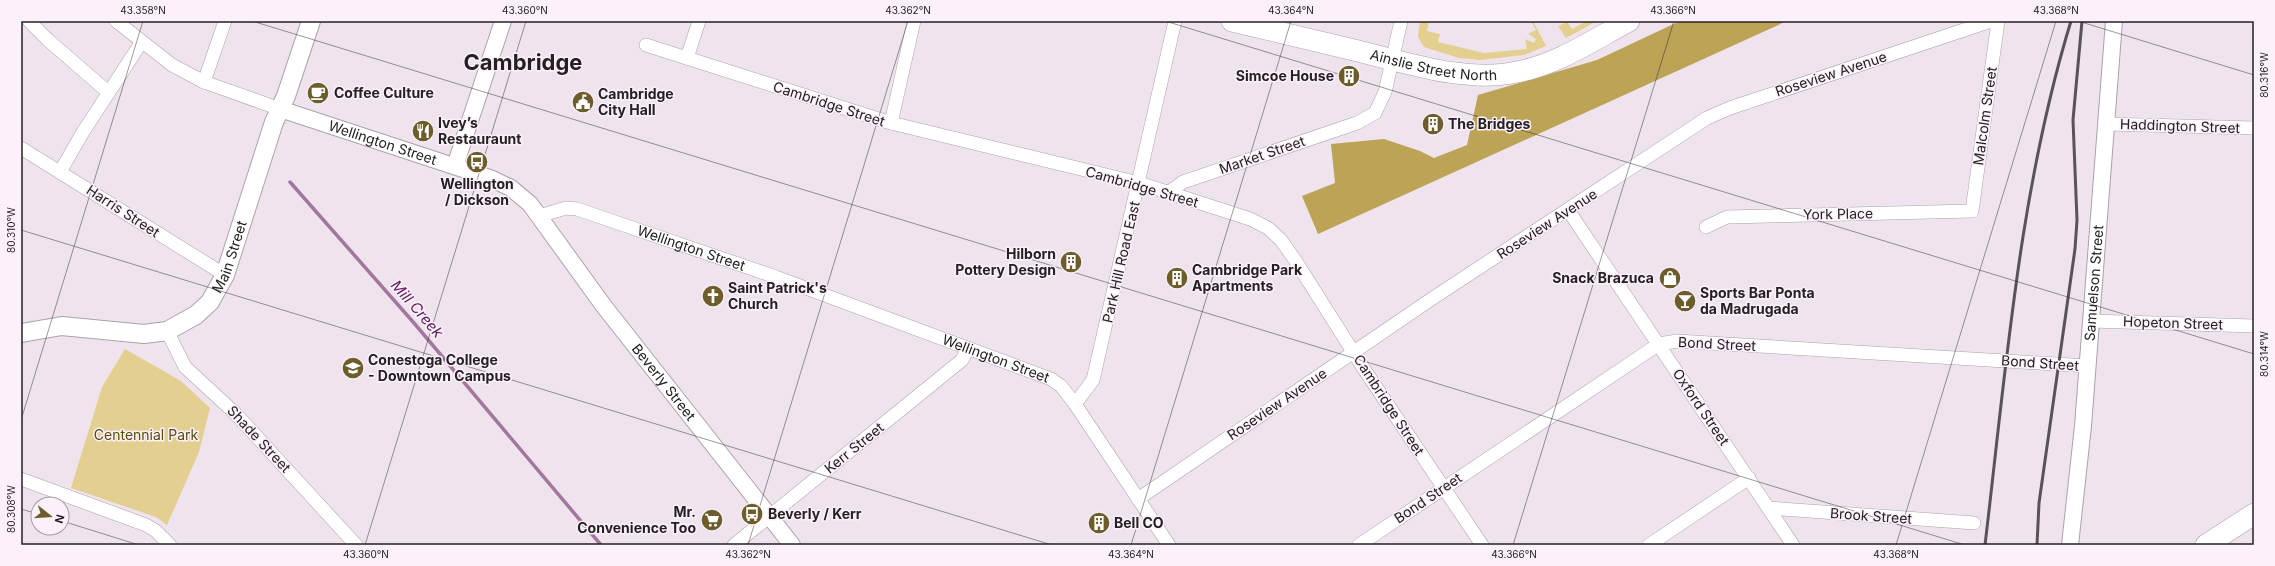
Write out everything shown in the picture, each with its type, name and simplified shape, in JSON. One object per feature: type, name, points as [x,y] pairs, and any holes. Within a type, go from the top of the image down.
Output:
[{"type":"main road","name":"Main Street","points":[[21,333],[62,326],[144,334],[167,331],[183,324],[206,306],[225,275],[311,21]]},
{"type":"main road","name":"Ainslie Street North","points":[[1232,21],[1451,72],[1485,75],[1515,73],[1539,67],[1562,58],[1629,21]]},
{"type":"main road","points":[[2206,545],[2254,514]]},
{"type":"street","points":[[29,21],[48,40],[108,92]]},
{"type":"street","points":[[116,21],[140,43],[172,66],[204,82],[280,109]]},
{"type":"street","points":[[204,82],[225,21]]},
{"type":"street","points":[[687,58],[699,21]]},
{"type":"street","points":[[891,123],[914,21]]},
{"type":"street","name":"Park Hill Road East","points":[[1075,404],[1093,380],[1175,21]]},
{"type":"street","name":"Market Street","points":[[1168,192],[1183,182],[1357,123],[1375,113],[1385,92],[1391,59],[1401,21]]},
{"type":"street","name":"Roseview Avenue","points":[[1138,499],[1694,126],[1725,110],[1991,21]]},
{"type":"street","name":"Malcolm Street","points":[[1972,211],[1998,21]]},
{"type":"street","name":"Samuelson Street","points":[[2070,545],[2088,366],[2114,21]]},
{"type":"street","points":[[455,166],[501,22]]},
{"type":"street","points":[[60,172],[108,92],[140,43]]},
{"type":"street","name":"Cambridge Street","points":[[646,45],[891,123],[1139,183],[1250,219],[1268,228],[1284,245],[1482,545]]},
{"type":"street","name":"Wellington Street","points":[[280,109],[455,166],[511,188],[522,195],[539,216],[566,208],[576,209],[776,278],[1051,379],[1061,386],[1075,404],[1169,545]]},
{"type":"street","name":"Haddington Street","points":[[2107,124],[2254,128]]},
{"type":"street","name":"Harris Street","points":[[21,148],[69,176],[225,275]]},
{"type":"street","name":"Oxford Street","points":[[1568,210],[1793,545]]},
{"type":"street","name":"York Place","points":[[1706,227],[1727,217],[1972,211]]},
{"type":"street","name":"Beverly Street","points":[[539,216],[603,305],[792,545]]},
{"type":"street","name":"Hopeton Street","points":[[2091,321],[2254,326]]},
{"type":"street","name":"Shade Street","points":[[167,331],[185,367],[236,414],[356,545]]},
{"type":"street","name":"Bond Street","points":[[1359,545],[1659,344],[1677,341],[2088,366]]},
{"type":"street","name":"Kerr Street","points":[[734,545],[962,360],[968,348]]},
{"type":"street","points":[[1649,545],[1749,478]]},
{"type":"street","points":[[21,479],[146,526],[156,531],[170,545]]},
{"type":"street","name":"Brook Street","points":[[1769,508],[1974,523]]},
{"type":"green space","points":[[1420,21],[1429,21],[1427,31],[1440,34],[1438,42],[1484,53],[1527,49],[1525,39],[1534,43],[1536,39],[1528,34],[1536,30],[1531,21],[1533,21],[1546,46],[1524,55],[1480,60],[1459,58],[1424,47],[1418,37]]},
{"type":"green space","points":[[1587,21],[1597,21],[1566,38],[1558,26],[1567,22],[1572,29]]},
{"type":"green space","name":"Centennial Park","points":[[125,349],[181,381],[210,408],[199,452],[167,525],[156,517],[71,488],[102,387]]},
{"type":"shaded area","points":[[1680,21],[1787,21],[1318,234],[1302,196],[1335,183],[1331,144],[1384,139],[1420,151],[1434,158],[1467,145],[1478,95],[1597,60]]},
{"type":"waterway","name":"Mill Creek","points":[[290,182],[414,323],[601,545]]},
{"type":"railway","points":[[1985,545],[2016,281],[2026,215],[2053,85],[2071,21]]},
{"type":"railway","points":[[2037,545],[2039,503],[2075,249],[2077,220],[2073,120],[2082,21]]},
{"type":"place","name":"Simcoe House","points":[[1349,76]]},
{"type":"place","name":"Coffee Culture","points":[[318,93]]},
{"type":"place","name":"Cambridge City Hall","points":[[583,102]]},
{"type":"place","name":"The Bridges","points":[[1433,124]]},
{"type":"place","name":"Ivey’s Restauraunt","points":[[423,131]]},
{"type":"place","name":"Wellington / Dickson","points":[[477,162]]},
{"type":"place","name":"Hilborn Pottery Design","points":[[1071,262]]},
{"type":"place","name":"Cambridge Park Apartments","points":[[1177,278]]},
{"type":"place","name":"Snack Brazuca","points":[[1670,278]]},
{"type":"place","name":"Saint Patrick's Church","points":[[713,296]]},
{"type":"place","name":"Sports Bar Ponta da Madrugada","points":[[1685,301]]},
{"type":"place","name":"Conestoga College - Downtown Campus","points":[[353,368]]},
{"type":"place","name":"Beverly / Kerr","points":[[752,514]]},
{"type":"place","name":"Mr. Convenience Too","points":[[712,520]]},
{"type":"place","name":"Bell CO","points":[[1099,523]]},
{"type":"district","name":"Cambridge","points":[[523,62]]}]
